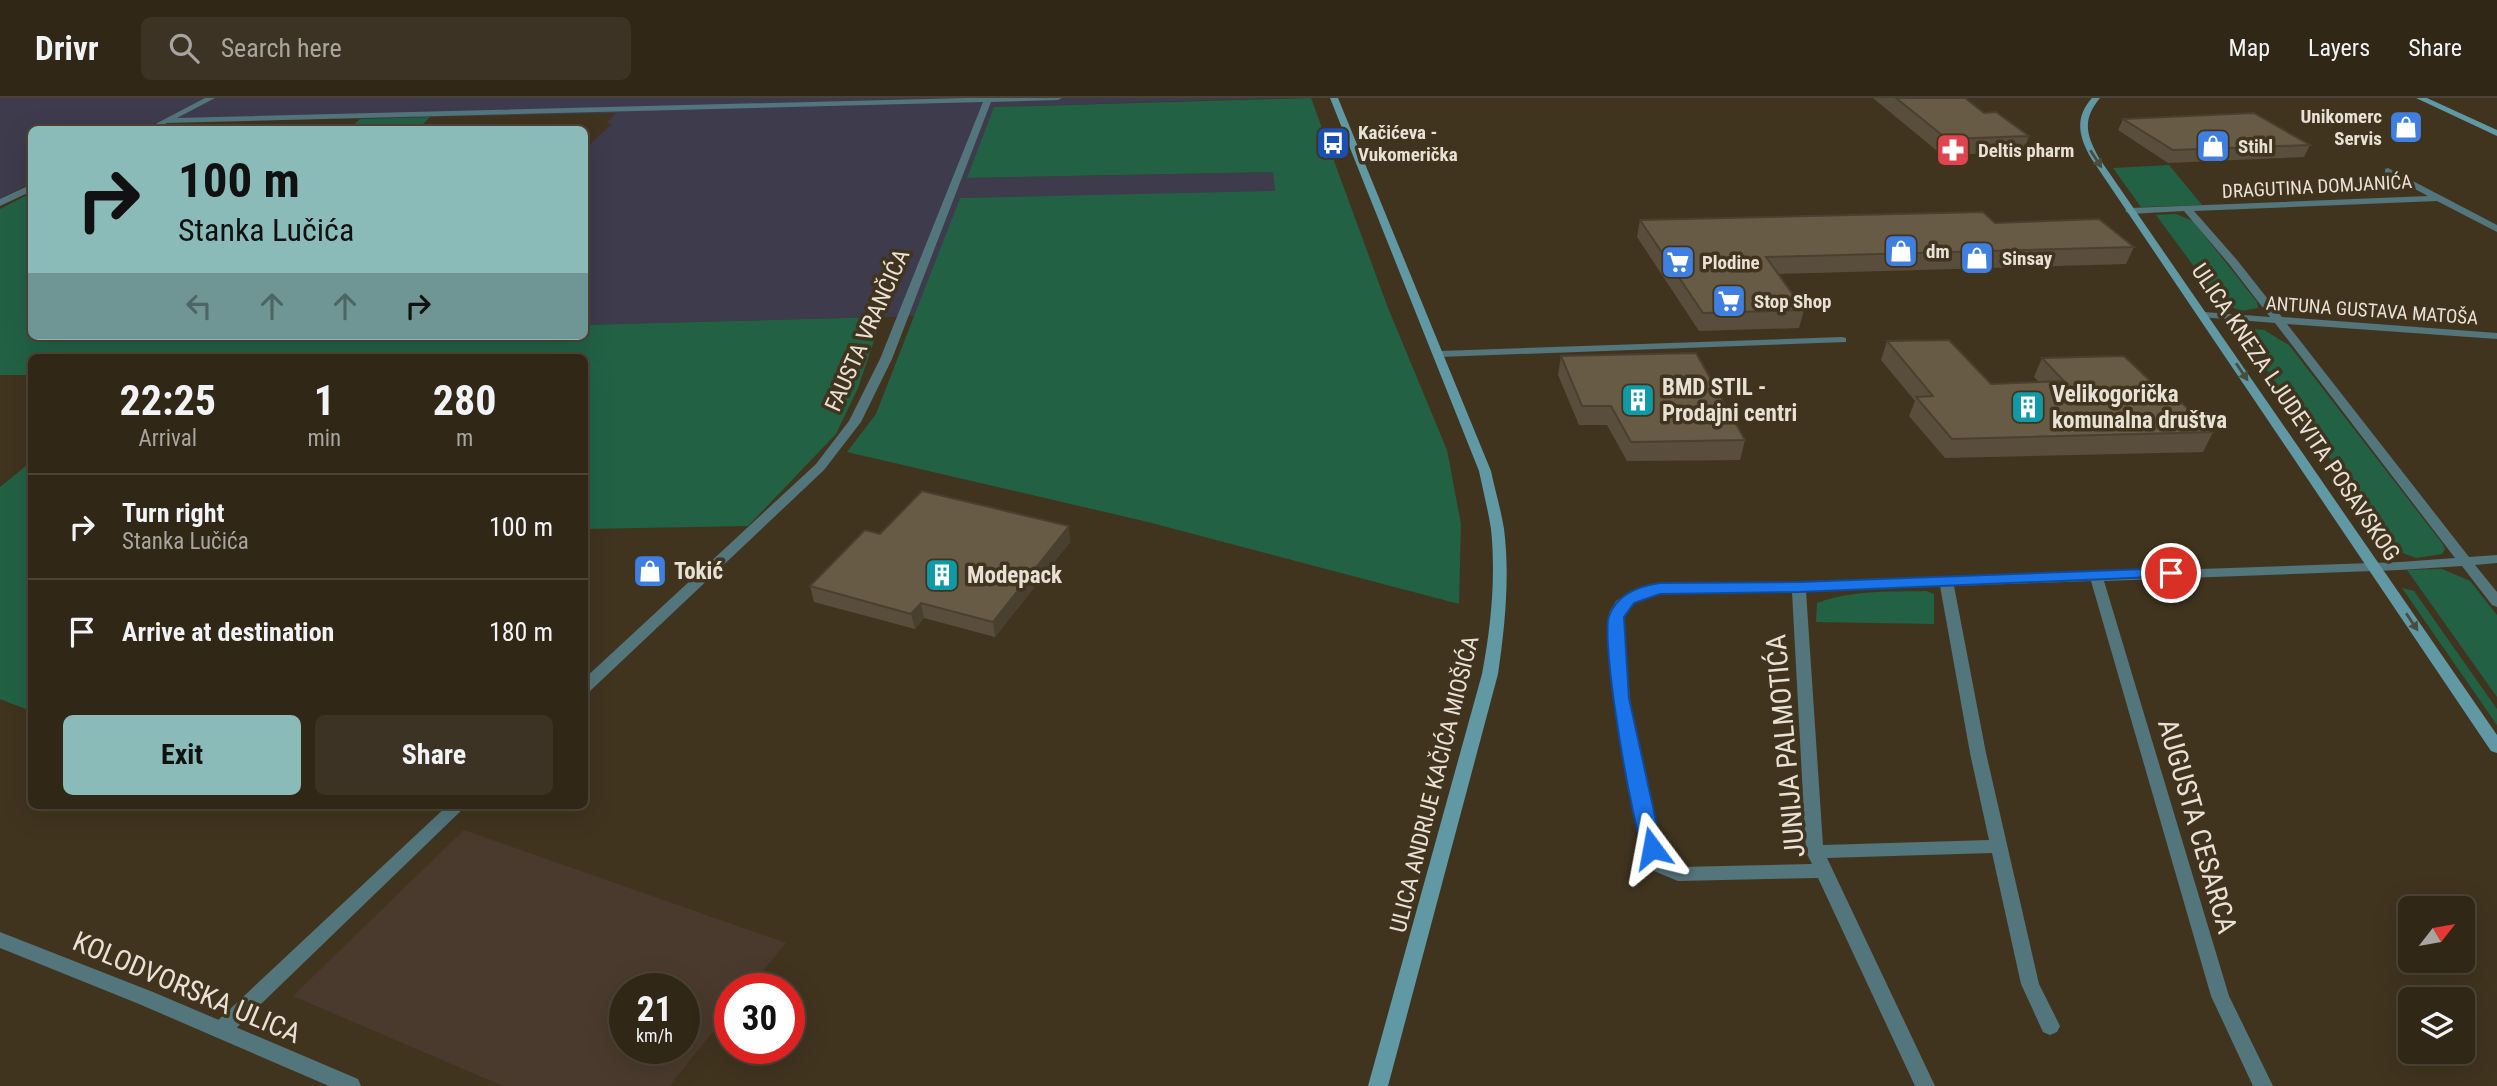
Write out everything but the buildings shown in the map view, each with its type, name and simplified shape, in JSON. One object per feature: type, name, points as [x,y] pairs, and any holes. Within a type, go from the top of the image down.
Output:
[{"type":"main road","name":"ULICA ANDRIJE KAČIĆA MIOŠIĆA","points":[[1334,98],[1479,451],[1491,496],[1500,562],[1490,674],[1378,1086]]},
{"type":"main road","name":"ULICA KNEZA LJUDEVITA POSAVSKOG","points":[[2096,98],[2082,120],[2085,138],[2130,211],[2204,315],[2497,747]]},
{"type":"main road","points":[[2420,98],[2497,133]]},
{"type":"street","points":[[156,126],[211,98]]},
{"type":"street","points":[[165,121],[1058,98]]},
{"type":"street","name":"FAUSTA VRANČIĆA","points":[[588,684],[812,474],[856,422],[886,359],[988,100]]},
{"type":"street","points":[[2388,171],[2439,198]]},
{"type":"street","points":[[0,204],[28,189]]},
{"type":"street","name":"DRAGUTINA DOMJANIĆA","points":[[2130,211],[2439,198],[2497,229]]},
{"type":"street","points":[[2188,210],[2233,262],[2497,602]]},
{"type":"street","name":"ANTUNA GUSTAVA MATOŠA","points":[[2204,315],[2497,336]]},
{"type":"street","points":[[1440,354],[1842,340]]},
{"type":"street","points":[[1822,871],[1678,874],[1660,866],[1652,848],[1620,698],[1616,617],[1628,599],[1647,590],[1660,589],[1947,582],[2497,559]]},
{"type":"street","name":"AUGUSTA CESARCA","points":[[2096,576],[2220,996],[2263,1086]]},
{"type":"street","points":[[1947,582],[1998,846],[2030,984],[2050,1026]]},
{"type":"street","name":"JUNIJA PALMOTIĆA","points":[[1799,587],[1815,852],[1925,1086]]},
{"type":"street","points":[[221,1030],[455,809]]},
{"type":"street","points":[[1815,852],[1998,846]]},
{"type":"street","name":"KOLODVORSKA ULICA","points":[[0,940],[351,1086]]},
{"type":"shaded area","points":[[0,98],[1292,98],[995,107],[968,178],[1273,172],[1275,192],[960,198],[916,316],[588,325],[588,146],[612,124],[607,123],[616,113],[154,123],[148,126],[28,126],[28,185],[0,199]]},
{"type":"shaded area","points":[[464,830],[786,943],[761,973],[714,973],[714,1031],[700,1048],[700,973],[609,973],[609,1064],[687,1064],[669,1086],[503,1086],[293,996]]},
{"type":"green space","points":[[1311,98],[1388,308],[1447,450],[1461,524],[1459,604],[1148,522],[847,452],[876,414],[960,198],[1275,191],[1273,172],[967,178],[994,107]]},
{"type":"green space","points":[[430,117],[421,126],[352,126],[360,119]]},
{"type":"green space","points":[[2169,165],[2202,205],[2141,207],[2113,168]]},
{"type":"green space","points":[[28,195],[28,340],[588,340],[588,325],[882,317],[858,388],[836,434],[748,526],[588,529],[588,354],[28,354],[28,375],[0,375],[0,209]]},
{"type":"green space","points":[[2176,214],[2193,221],[2257,302],[2258,308],[2241,311],[2221,303],[2156,215]]},
{"type":"green space","points":[[2244,328],[2264,330],[2289,345],[2442,543],[2445,549],[2442,554],[2416,558],[2395,550],[2239,331]]},
{"type":"green space","points":[[28,464],[28,710],[0,699],[0,487]]},
{"type":"green space","points":[[2442,569],[2470,581],[2497,615],[2497,697],[2407,570]]},
{"type":"green space","points":[[2402,588],[2414,591],[2497,709],[2497,725]]},
{"type":"green space","points":[[1926,591],[1934,594],[1934,624],[1816,622],[1817,603],[1830,599],[1870,592]]},
{"type":"place","name":"Unikomerc Servis","points":[[2406,127]]},
{"type":"place","name":"Kačićeva - Vukomerička","points":[[1333,143]]},
{"type":"place","name":"Stihl","points":[[2213,146]]},
{"type":"place","name":"Deltis pharm","points":[[1953,150]]},
{"type":"place","name":"dm","points":[[1901,251]]},
{"type":"place","name":"Sinsay","points":[[1977,258]]},
{"type":"place","name":"Plodine","points":[[1678,262]]},
{"type":"place","name":"Stop Shop","points":[[1729,301]]},
{"type":"place","name":"BMD STIL - Prodajni centri","points":[[1638,400]]},
{"type":"place","name":"Velikogorička komunalna društva","points":[[2028,407]]},
{"type":"place","name":"Tokić","points":[[650,571]]},
{"type":"place","name":"Modepack","points":[[942,575]]},
{"type":"route","points":[[1652,848],[1620,698],[1616,617],[1618,610],[1628,599],[1647,590],[1660,589],[1799,587],[2171,573]]}]
